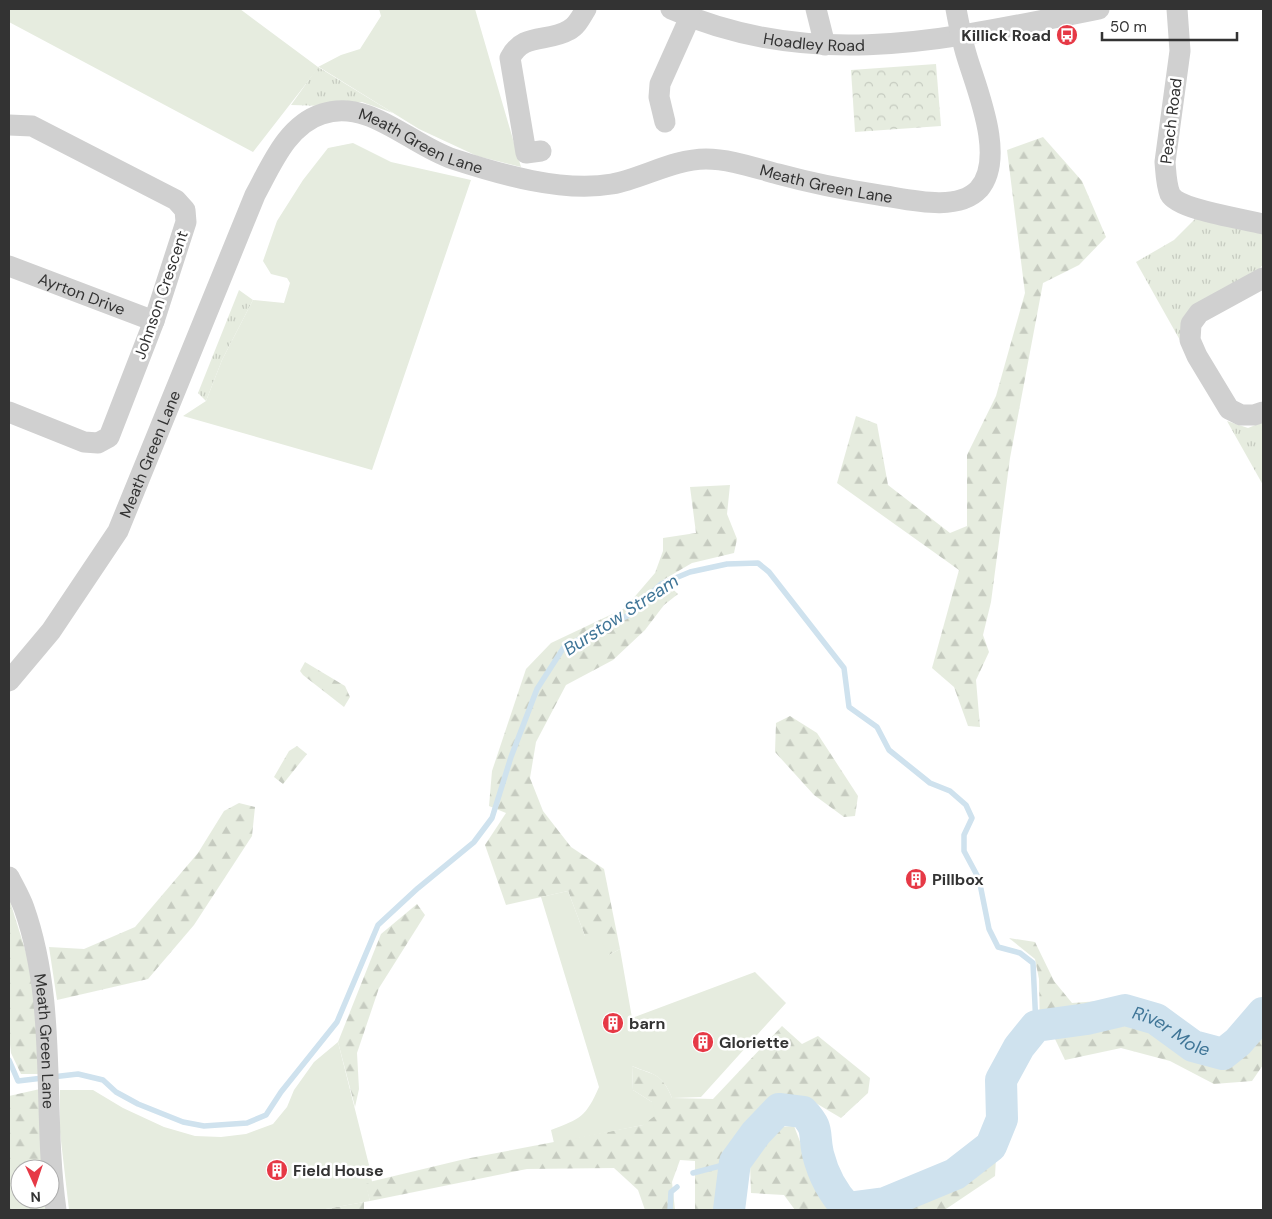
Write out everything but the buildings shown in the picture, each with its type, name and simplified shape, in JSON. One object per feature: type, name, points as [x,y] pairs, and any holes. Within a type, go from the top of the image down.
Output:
[{"type":"street","points":[[541,151],[526,154],[510,58],[523,42],[568,31],[577,24],[586,9]]},
{"type":"street","points":[[816,9],[825,45]]},
{"type":"street","name":"Meath Green Lane","points":[[9,681],[51,631],[118,531],[255,195],[279,152],[304,123],[322,114],[339,111],[364,113],[451,159],[512,176],[550,183],[580,186],[612,184],[691,160],[707,159],[724,160],[790,177],[871,194],[940,203],[968,196],[979,188],[986,177],[989,159],[988,123],[961,35],[956,9]]},
{"type":"street","name":"Hoadley Road","points":[[681,13],[734,33],[785,42],[868,46],[918,42],[1099,9]]},
{"type":"street","name":"Peach Road","points":[[1177,9],[1180,51],[1165,162],[1166,180],[1171,196],[1186,205],[1263,224]]},
{"type":"street","points":[[665,122],[659,98],[660,84],[681,13]]},
{"type":"street","name":"Johnson Crescent","points":[[9,124],[32,126],[176,200],[185,210],[186,222],[154,321],[109,437],[98,443],[84,442],[9,412]]},
{"type":"street","name":"Ayrton Drive","points":[[9,266],[154,321]]},
{"type":"street","points":[[1263,278],[1199,313],[1191,324],[1190,340],[1197,356],[1229,409],[1241,415],[1254,415],[1263,412]]},
{"type":"street","name":"Meath Green Lane","points":[[9,876],[24,907],[37,958],[46,1021],[50,1153],[56,1210]]},
{"type":"green space","points":[[9,9],[240,9],[318,67],[341,55],[360,49],[381,16],[379,9],[475,9],[521,167],[477,156],[419,129],[319,67],[253,152],[9,22]]},
{"type":"green space","points":[[936,64],[941,126],[855,132],[851,70]]},
{"type":"green space","points":[[318,67],[393,113],[362,102],[326,106],[291,105]]},
{"type":"green space","points":[[1043,137],[1082,181],[1106,237],[1079,265],[1043,283],[1010,458],[991,602],[983,635],[989,652],[976,680],[980,727],[968,726],[954,687],[932,668],[959,570],[837,483],[856,416],[877,424],[888,485],[950,533],[967,526],[967,455],[996,396],[1025,293],[1007,150]]},
{"type":"green space","points":[[353,143],[391,162],[471,180],[372,470],[183,416],[206,401],[222,360],[253,300],[284,303],[290,283],[287,278],[271,274],[263,261],[277,221],[303,180],[328,148]]},
{"type":"green space","points":[[1198,216],[1256,229],[1263,235],[1263,265],[1181,342],[1136,262],[1174,240]]},
{"type":"green space","points":[[239,290],[253,300],[222,360],[206,401],[198,393]]},
{"type":"green space","points":[[1227,421],[1248,428],[1263,422],[1263,485]]},
{"type":"green space","points":[[730,485],[727,514],[737,539],[734,553],[692,563],[663,580],[678,594],[664,605],[645,630],[613,660],[566,685],[536,742],[530,778],[543,811],[571,847],[604,869],[620,949],[609,955],[585,936],[568,891],[506,905],[485,845],[506,813],[489,806],[492,771],[526,669],[551,643],[625,608],[655,573],[663,551],[663,538],[696,533],[690,487]]},
{"type":"green space","points":[[305,662],[345,686],[350,697],[344,707],[303,675],[300,671]]},
{"type":"green space","points":[[790,716],[817,733],[858,796],[855,816],[844,817],[814,795],[775,752],[776,723]]},
{"type":"green space","points":[[297,746],[307,754],[283,784],[274,777],[289,751]]},
{"type":"green space","points":[[239,803],[255,807],[252,836],[194,925],[148,979],[57,1000],[49,947],[84,949],[135,927],[198,853],[224,811]]},
{"type":"green space","points":[[568,891],[585,936],[599,936],[609,955],[620,949],[632,1018],[755,972],[786,1003],[701,1097],[672,1098],[661,1079],[652,1073],[632,1066],[633,1090],[652,1102],[656,1115],[643,1125],[554,1143],[551,1130],[581,1116],[590,1105],[599,1087],[541,897]]},
{"type":"green space","points":[[9,898],[28,959],[40,1027],[42,1074],[21,1074],[11,1053],[9,1035]]},
{"type":"green space","points":[[417,904],[425,915],[379,988],[357,1053],[359,1089],[355,1107],[338,1042],[381,934]]},
{"type":"green space","points":[[1009,938],[1035,942],[1054,981],[1072,1003],[1126,999],[1092,1013],[1096,1031],[1140,1023],[1216,1064],[1236,1059],[1263,1028],[1263,1065],[1252,1081],[1214,1084],[1170,1061],[1121,1048],[1065,1060],[1055,1039],[1040,1032],[1039,979],[1035,959]]},
{"type":"green space","points":[[782,1026],[802,1044],[818,1036],[870,1078],[868,1093],[841,1118],[814,1102],[785,1101],[767,1114],[730,1158],[724,1210],[695,1210],[695,1161],[680,1160],[672,1182],[675,1210],[645,1210],[638,1190],[614,1168],[527,1169],[370,1201],[365,1183],[465,1159],[643,1125],[652,1102],[633,1090],[632,1066],[651,1073],[660,1079],[672,1098],[713,1099]]},
{"type":"green space","points":[[338,1042],[370,1169],[372,1182],[366,1184],[370,1201],[320,1210],[69,1210],[60,1132],[60,1090],[93,1090],[123,1108],[164,1127],[195,1136],[221,1137],[246,1134],[273,1124],[287,1107],[294,1090],[314,1062]]},
{"type":"green space","points":[[40,1089],[43,1159],[10,1159],[10,1209],[47,1210],[10,1210],[9,1096]]},
{"type":"green space","points":[[794,1126],[811,1170],[831,1210],[795,1210],[784,1195],[751,1193],[750,1163],[776,1127]]},
{"type":"green space","points":[[996,1158],[995,1176],[946,1209],[890,1210],[911,1204]]},
{"type":"green space","points":[[364,1202],[364,1210],[320,1210]]},
{"type":"waterway","name":"Burstow Stream","points":[[52,1077],[78,1074],[103,1080],[116,1092],[138,1104],[183,1122],[204,1126],[247,1123],[266,1115],[281,1092],[337,1022],[378,925],[418,888],[474,842],[492,818],[511,757],[537,689],[564,647],[627,616],[661,584],[690,572],[727,564],[758,563],[769,572],[844,668],[849,707],[877,727],[889,750],[930,783],[950,791],[966,805],[972,818],[964,835],[964,851],[979,879],[989,929],[998,947],[1020,953],[1033,963],[1036,1026]]},
{"type":"waterway","name":"River Mole","points":[[729,1210],[735,1162],[756,1133],[779,1109],[803,1112],[812,1123],[823,1169],[833,1190],[847,1208],[885,1203],[955,1174],[991,1146],[1002,1119],[1001,1080],[1019,1047],[1036,1026],[1087,1019],[1125,1010],[1156,1019],[1193,1046],[1223,1054],[1238,1042],[1263,1013]]},
{"type":"waterway","name":"Burstow Stream","points":[[9,1060],[18,1081],[43,1078]]},
{"type":"waterway","points":[[693,1173],[735,1162]]},
{"type":"waterway","points":[[670,1210],[671,1192],[677,1187]]},
{"type":"place","name":"Killick Road","points":[[1067,35]]},
{"type":"place","name":"Pillbox","points":[[916,879]]},
{"type":"place","name":"barn","points":[[613,1023]]},
{"type":"place","name":"Gloriette","points":[[703,1042]]},
{"type":"place","name":"Field House","points":[[277,1170]]}]
